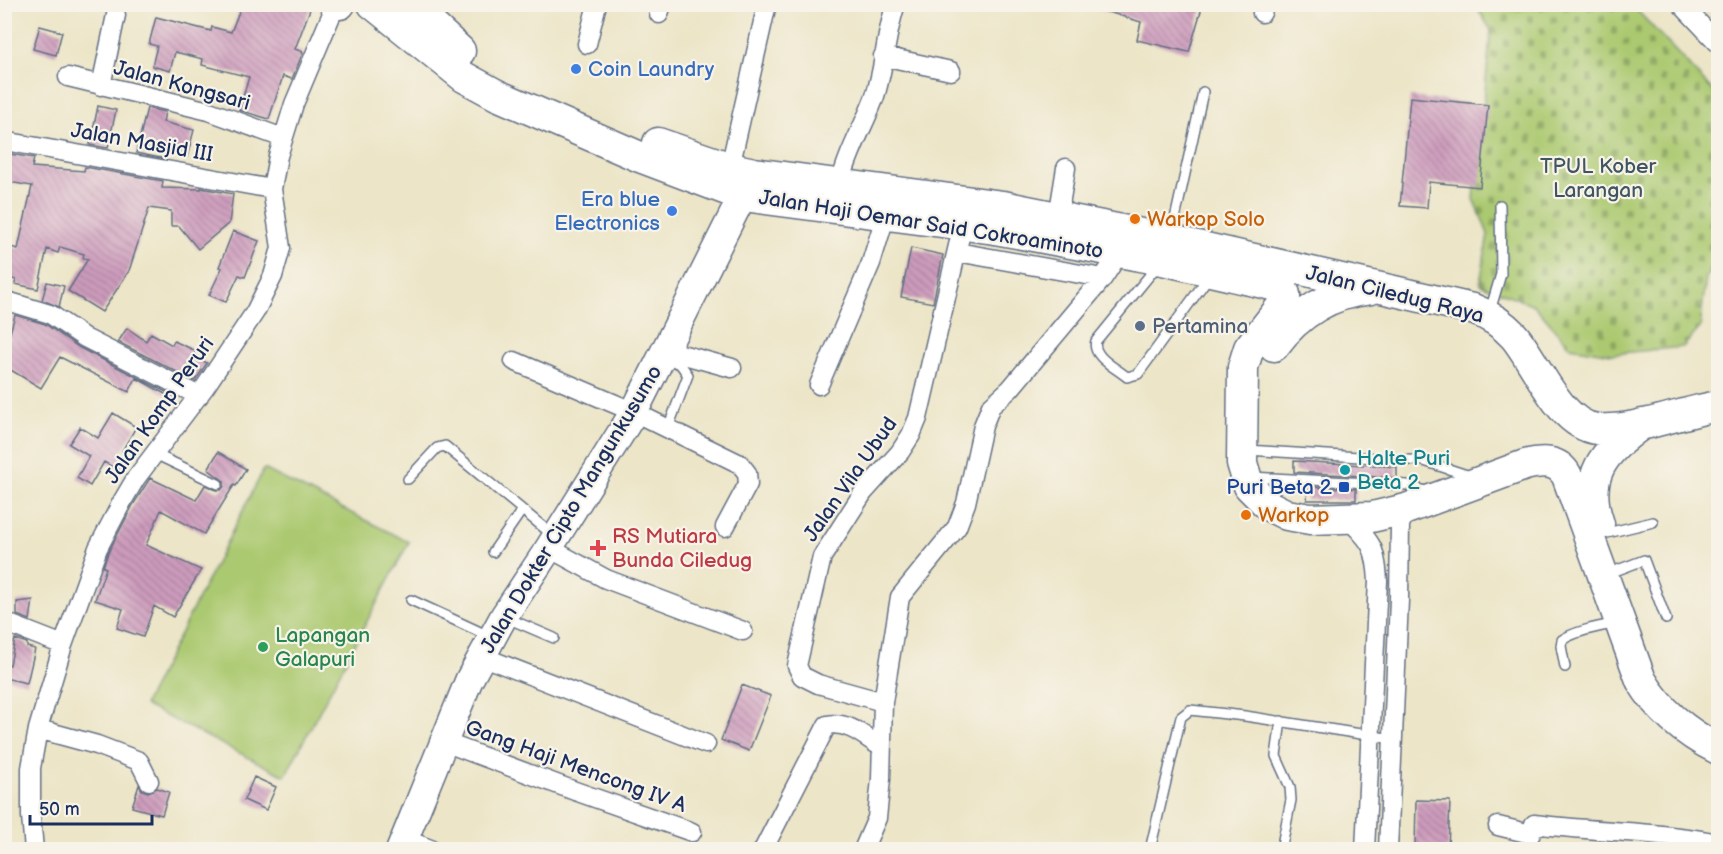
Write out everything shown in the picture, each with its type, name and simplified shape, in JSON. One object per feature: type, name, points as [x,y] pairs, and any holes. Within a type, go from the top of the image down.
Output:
[{"type":"main road","name":"Jalan Haji Oemar Said Cokroaminoto","points":[[409,4],[468,57],[515,84],[649,140],[738,182],[840,184],[1003,206],[1058,217],[1126,242],[1225,263]]},
{"type":"main road","name":"Jalan Haji Oemar Said Cokroaminoto","points":[[372,5],[464,77],[497,95],[640,158],[886,214],[960,238],[1126,242]]},
{"type":"main road","name":"Jalan Dokter Cipto Mangunkusumo","points":[[402,844],[469,680],[493,637],[634,412],[665,352],[738,182]]},
{"type":"main road","name":"Jalan Ciledug Raya","points":[[1225,263],[1279,275],[1386,288],[1473,309],[1495,318],[1515,337],[1564,410],[1579,423],[1599,429],[1643,424],[1719,406]]},
{"type":"main road","points":[[1279,275],[1286,300],[1254,341],[1245,357],[1241,417],[1246,473],[1269,506],[1287,515],[1310,519],[1348,514],[1382,515],[1536,463],[1554,464],[1564,471],[1637,672],[1658,705],[1676,723],[1716,748]]},
{"type":"main road","points":[[1241,417],[1256,377],[1268,354],[1295,320],[1333,297],[1359,290],[1386,288]]},
{"type":"main road","points":[[1643,424],[1614,447],[1602,462],[1592,492],[1593,502],[1640,641],[1660,684],[1677,711],[1716,748]]},
{"type":"street","points":[[587,44],[597,4]]},
{"type":"street","points":[[738,182],[741,112],[767,4]]},
{"type":"street","points":[[840,184],[845,163],[874,98],[889,26],[896,4]]},
{"type":"street","points":[[1681,4],[1719,43]]},
{"type":"street","name":"Jalan Komp Peruri","points":[[34,849],[30,777],[38,729],[63,645],[107,527],[136,478],[199,396],[255,312],[279,262],[281,248],[272,189],[278,156],[294,104],[336,5]]},
{"type":"street","points":[[101,86],[116,15]]},
{"type":"street","points":[[883,56],[951,71]]},
{"type":"street","name":"Jalan Kongsari","points":[[68,77],[208,111],[283,138]]},
{"type":"street","name":"Jalan Masjid III","points":[[4,141],[272,189]]},
{"type":"street","points":[[1058,217],[1066,168]]},
{"type":"street","points":[[819,385],[871,262],[886,214]]},
{"type":"street","points":[[960,238],[1103,278]]},
{"type":"street","name":"Jalan Vila Ubud","points":[[883,702],[818,684],[802,676],[797,666],[822,557],[863,493],[900,452],[918,418],[960,238]]},
{"type":"street","points":[[863,849],[877,818],[881,779],[883,702],[900,597],[957,527],[966,503],[983,426],[991,406],[1010,389],[1103,278],[1126,242]]},
{"type":"street","points":[[4,300],[50,314],[85,338],[199,396]]},
{"type":"street","points":[[665,352],[732,368]]},
{"type":"street","points":[[514,361],[634,412],[740,464],[747,473],[748,484],[725,527]]},
{"type":"street","points":[[1348,514],[1373,548],[1378,581],[1366,843],[1388,843],[1400,579],[1400,525],[1421,502]]},
{"type":"street","points":[[553,543],[606,579],[743,631]]},
{"type":"street","points":[[1378,581],[1400,579]]},
{"type":"street","points":[[4,622],[63,645]]},
{"type":"street","points":[[493,637],[706,744]]},
{"type":"street","points":[[1375,649],[1397,647]]},
{"type":"street","points":[[763,849],[827,725],[837,723],[848,726],[881,747]]},
{"type":"street","points":[[38,729],[110,749],[139,761],[149,781]]},
{"type":"street","name":"Gang Haji Mencong IV A","points":[[444,742],[692,832]]},
{"type":"street","points":[[1498,826],[1531,834],[1534,824],[1579,830],[1690,837],[1719,843]]},
{"type":"street","points":[[402,844],[433,849]]},
{"type":"lane","points":[[1203,92],[1167,250],[1096,341],[1094,347],[1096,353],[1127,377],[1138,374],[1225,263]]},
{"type":"lane","points":[[1488,316],[1501,274],[1500,205]]},
{"type":"lane","points":[[665,352],[681,365],[688,375],[668,428]]},
{"type":"lane","points":[[408,479],[437,448],[445,446],[522,510],[553,543]]},
{"type":"lane","points":[[155,454],[218,484]]},
{"type":"lane","points":[[1246,473],[1424,461],[1481,480]]},
{"type":"lane","points":[[1246,473],[1407,485],[1421,502]]},
{"type":"lane","points":[[1246,473],[1275,503],[1292,505]]},
{"type":"lane","points":[[493,552],[522,510]]},
{"type":"lane","points":[[1603,534],[1638,530],[1653,522]]},
{"type":"lane","points":[[1615,571],[1644,560],[1666,619]]},
{"type":"lane","points":[[411,600],[493,637],[554,638]]},
{"type":"lane","points":[[1564,667],[1562,640],[1601,626],[1620,623]]},
{"type":"lane","points":[[1150,849],[1181,717],[1185,712],[1197,709],[1393,739]]},
{"type":"lane","points":[[1281,721],[1276,756],[1290,786],[1291,800],[1281,849]]},
{"type":"green space","name":"TPUL Kober Larangan","points":[[1475,5],[1632,5],[1713,91],[1718,108],[1718,268],[1706,277],[1700,328],[1683,347],[1611,354],[1570,347],[1534,305],[1480,284],[1488,234],[1474,199],[1491,30]]},
{"type":"green space","name":"Lapangan Galapuri","points":[[264,469],[409,542],[285,776],[144,705]]},
{"type":"building","points":[[242,4],[312,4],[295,49],[303,52],[292,79],[283,76],[269,119],[239,110],[249,77],[202,65],[203,59],[175,52],[170,71],[152,66],[157,46],[149,44],[156,17],[211,31],[212,27],[231,32]]},
{"type":"building","points":[[1096,4],[1203,4],[1189,52],[1137,40],[1141,22],[1095,8]]},
{"type":"building","points":[[40,26],[62,32],[56,55],[33,49]]},
{"type":"building","points":[[1410,97],[1488,105],[1480,187],[1429,182],[1427,208],[1400,206]]},
{"type":"building","points":[[98,106],[116,110],[108,148],[90,145]]},
{"type":"building","points":[[147,108],[165,112],[163,122],[194,130],[187,157],[166,152],[166,159],[136,153]]},
{"type":"building","points":[[4,153],[34,158],[32,167],[84,171],[85,167],[163,181],[162,188],[201,188],[233,194],[229,223],[198,249],[179,226],[171,226],[171,211],[149,208],[129,271],[102,312],[68,291],[88,259],[83,258],[84,254],[60,247],[58,253],[47,249],[38,289],[15,284],[16,280],[4,276],[4,245],[18,249],[32,186],[4,181]]},
{"type":"building","points":[[233,231],[259,241],[245,277],[239,275],[226,302],[209,295],[222,268],[219,267]]},
{"type":"building","points":[[911,248],[943,255],[933,303],[901,297]]},
{"type":"building","points":[[47,282],[64,286],[59,307],[42,300]]},
{"type":"building","points":[[15,315],[45,324],[80,348],[178,398],[176,400],[136,378],[129,392],[60,357],[41,388],[4,366],[4,339],[8,340]]},
{"type":"building","points":[[127,328],[146,341],[151,333],[172,345],[174,341],[196,351],[194,356],[207,363],[195,381],[118,342]]},
{"type":"building","points":[[113,413],[136,427],[122,451],[126,454],[118,470],[104,462],[90,486],[77,478],[89,456],[69,444],[80,427],[98,438]]},
{"type":"building","points":[[218,452],[246,469],[204,534],[161,510],[146,545],[201,570],[173,617],[154,606],[143,637],[117,628],[123,609],[95,600],[106,568],[103,567],[108,553],[133,505],[150,478],[196,500],[205,485],[221,490],[224,481],[208,469]]},
{"type":"building","name":"Halte Puri Beta 2","points":[[1294,461],[1397,467],[1397,478],[1294,472]]},
{"type":"building","name":"Halte Puri Beta 2","points":[[1308,487],[1356,489],[1356,500],[1307,500]]},
{"type":"building","points":[[33,600],[30,620],[17,615],[17,602]]},
{"type":"building","points":[[15,639],[35,649],[27,683],[4,678],[4,663],[10,665]]},
{"type":"building","points":[[742,685],[771,696],[749,751],[721,740]]},
{"type":"building","points":[[254,777],[276,787],[266,810],[244,800]]},
{"type":"building","points":[[139,785],[142,790],[148,792],[157,788],[169,792],[162,815],[132,807]]},
{"type":"building","points":[[1416,800],[1450,801],[1448,849],[1415,849]]},
{"type":"place","name":"Coin Laundry","points":[[576,69]]},
{"type":"place","name":"Era blue Electronics","points":[[672,211]]},
{"type":"place","name":"Warkop Solo","points":[[1135,219]]},
{"type":"place","name":"Pertamina","points":[[1140,326]]},
{"type":"place","name":"Halte Puri Beta 2","points":[[1345,470]]},
{"type":"place","name":"Puri Beta 2","points":[[1344,487]]},
{"type":"place","name":"Warkop","points":[[1246,515]]},
{"type":"place","name":"RS Mutiara Bunda Ciledug","points":[[598,548]]},
{"type":"place","name":"Lapangan Galapuri","points":[[263,647]]}]
